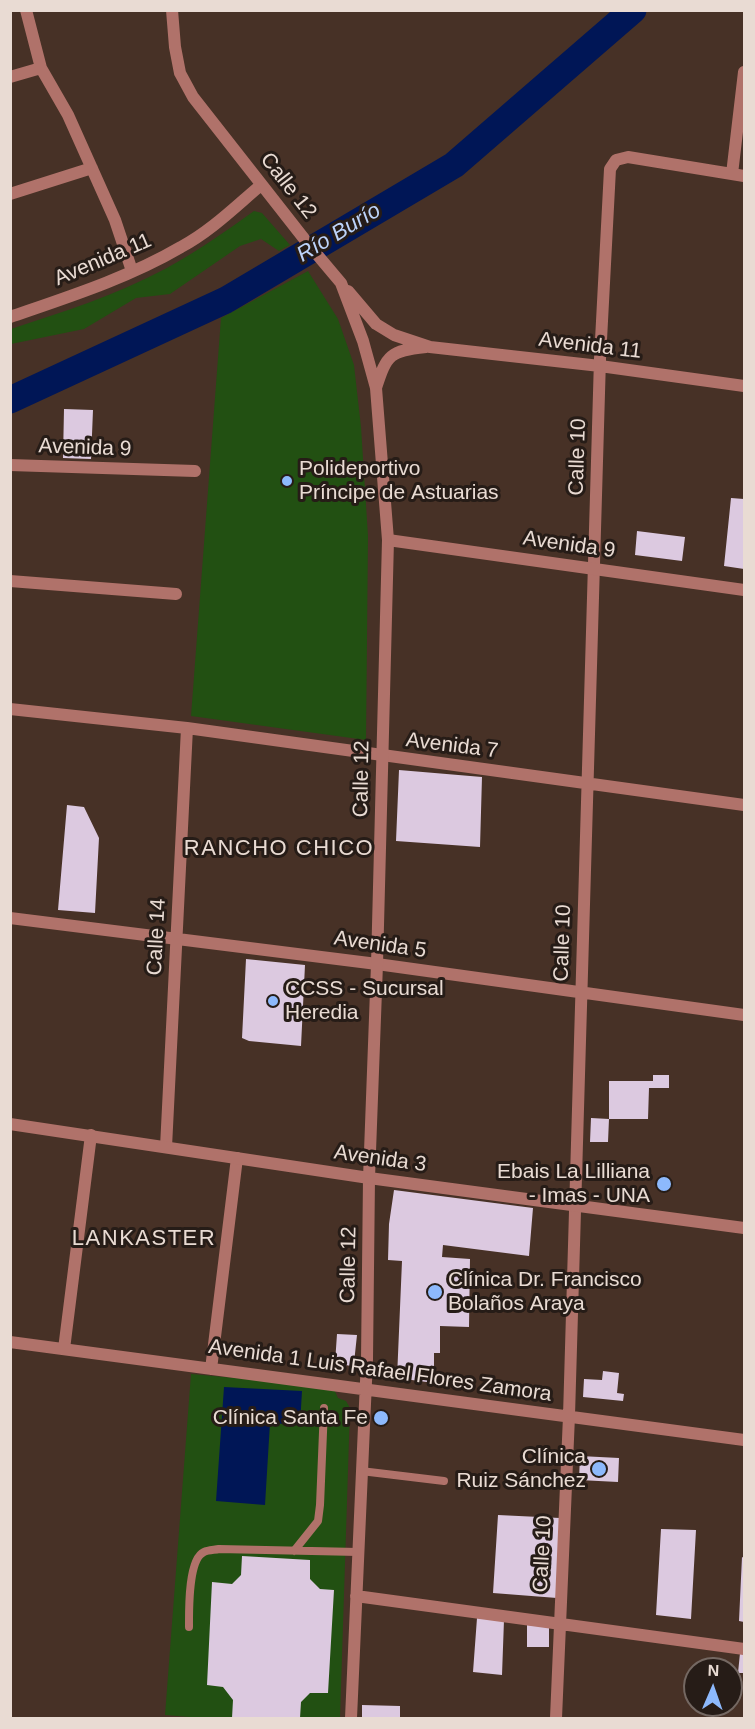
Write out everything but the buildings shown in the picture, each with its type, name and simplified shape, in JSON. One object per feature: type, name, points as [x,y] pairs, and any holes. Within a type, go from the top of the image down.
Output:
[{"type":"street","points":[[26,10],[41,68],[68,115],[92,168],[115,220],[132,271]]},
{"type":"street","name":"Calle 12","points":[[172,10],[180,73],[192,97],[341,283],[363,341],[376,388],[388,540],[365,1389],[351,1719]]},
{"type":"street","points":[[10,77],[41,68]]},
{"type":"street","points":[[738,175],[744,72]]},
{"type":"street","name":"Calle 10","points":[[556,1719],[569,1416],[600,366],[610,169],[616,160],[628,157],[738,175]]},
{"type":"street","points":[[10,194],[92,168]]},
{"type":"street","name":"Avenida 11","points":[[10,317],[103,284],[194,240],[261,185]]},
{"type":"street","name":"Avenida 11","points":[[341,283],[376,324],[394,335],[430,347],[600,366],[744,386]]},
{"type":"street","name":"Avenida 11","points":[[376,388],[384,363],[391,356],[400,350],[430,347]]},
{"type":"street","name":"Avenida 9","points":[[10,465],[195,471]]},
{"type":"street","name":"Avenida 9","points":[[388,540],[744,590]]},
{"type":"street","points":[[10,581],[176,594]]},
{"type":"street","name":"Avenida 7","points":[[10,709],[187,728],[744,805]]},
{"type":"street","name":"Calle 14","points":[[166,1147],[187,728]]},
{"type":"street","name":"Avenida 5","points":[[10,918],[377,964],[744,1015]]},
{"type":"street","name":"Avenida 3","points":[[10,1124],[369,1178],[744,1228]]},
{"type":"street","points":[[64,1349],[91,1135]]},
{"type":"street","points":[[212,1369],[237,1158]]},
{"type":"street","name":"Avenida 1 Luis Rafael Flores Zamora","points":[[10,1342],[744,1440]]},
{"type":"street","points":[[356,1596],[744,1648]]},
{"type":"lane","points":[[294,1551],[318,1521],[324,1408]]},
{"type":"lane","points":[[361,1471],[444,1481]]},
{"type":"lane","points":[[189,1627],[189,1599],[193,1574],[198,1557],[203,1552],[219,1549],[358,1552]]},
{"type":"green space","points":[[254,211],[262,213],[290,245],[279,251],[261,239],[240,246],[170,294],[136,298],[84,329],[11,344],[11,329],[128,287],[199,249]]},
{"type":"green space","name":"Polideportivo Príncipe de Astuarias","points":[[308,271],[338,319],[354,365],[361,427],[368,536],[366,740],[191,716],[221,318]]},
{"type":"green space","points":[[191,1374],[333,1387],[338,1398],[346,1401],[350,1408],[340,1718],[202,1718],[165,1715]]},
{"type":"shaded area","points":[[224,1387],[302,1391],[300,1425],[270,1423],[265,1505],[216,1501]]},
{"type":"waterway","name":"Río Burío","points":[[10,400],[226,300],[454,165],[633,10]]},
{"type":"place","name":"Polideportivo Príncipe de Astuarias","points":[[287,481]]},
{"type":"place","name":"CCSS - Sucursal Heredia","points":[[273,1001]]},
{"type":"place","name":"Ebais La Lilliana - Imas - UNA","points":[[664,1184]]},
{"type":"place","name":"Clínica Dr. Francisco Bolaños Araya","points":[[435,1292]]},
{"type":"place","name":"Clínica Santa Fe","points":[[381,1418]]},
{"type":"place","name":"Clínica Ruiz Sánchez","points":[[599,1469]]},
{"type":"district","name":"RANCHO CHICO","points":[[279,849]]},
{"type":"district","name":"LANKASTER","points":[[144,1239]]}]
